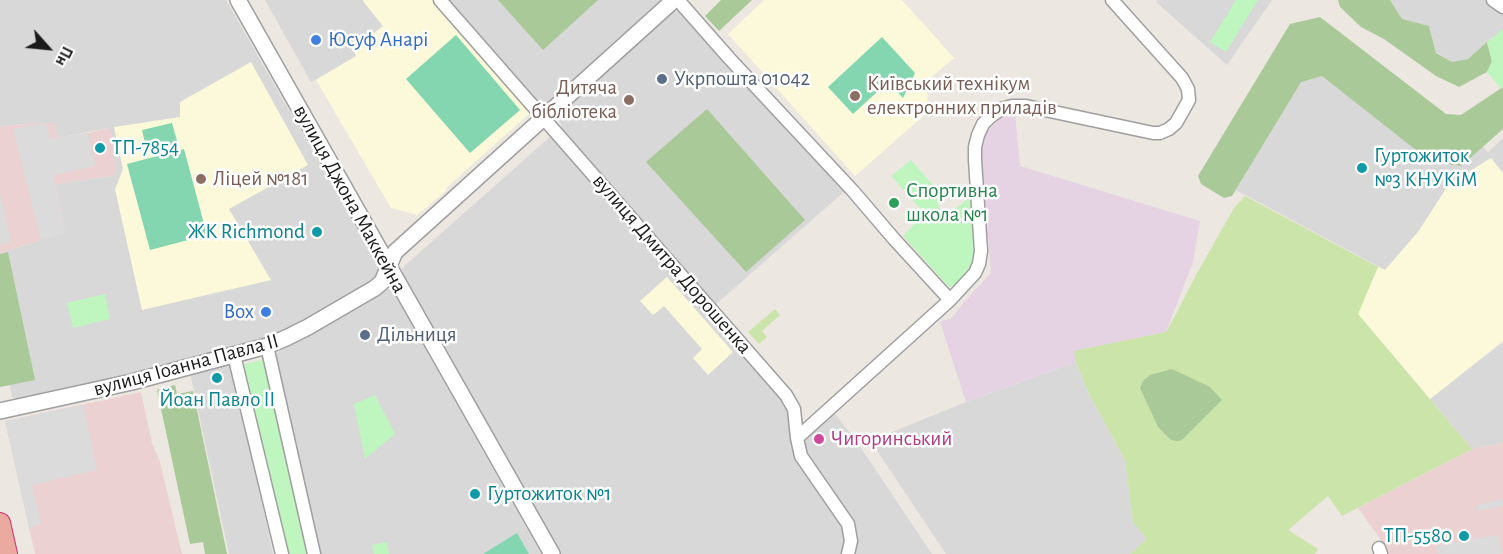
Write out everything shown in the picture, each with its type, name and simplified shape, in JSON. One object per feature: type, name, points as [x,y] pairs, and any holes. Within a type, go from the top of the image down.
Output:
[{"type":"highway","points":[[0,523],[7,554]]},
{"type":"street","name":"вулиця Дмитра Дорошенка","points":[[440,0],[786,395],[794,409],[801,456],[848,524],[851,532],[848,554]]},
{"type":"street","name":"вулиця Іоанна Павла II","points":[[0,411],[132,382],[267,346],[293,335],[375,288],[382,282],[395,252],[676,0]]},
{"type":"street","points":[[676,0],[853,191],[950,300]]},
{"type":"street","points":[[797,438],[950,300],[975,273],[980,264],[981,251],[975,147],[983,124],[991,116],[1001,109],[1026,106],[1153,133],[1160,133],[1176,123],[1189,100],[1188,89],[1182,78],[1112,0]]},
{"type":"street","points":[[1493,0],[1503,7]]},
{"type":"street","name":"вулиця Джона Маккейна","points":[[243,2],[389,268],[552,554]]},
{"type":"street","points":[[267,346],[314,554]]},
{"type":"street","points":[[234,355],[282,554]]},
{"type":"shaded area","points":[[0,0],[226,0],[381,271],[374,283],[295,328],[245,347],[144,374],[19,400],[12,397],[0,333],[0,253],[65,232],[56,184],[116,175],[109,128],[57,138],[54,123],[0,127]]},
{"type":"shaded area","points":[[265,0],[364,0],[383,26],[353,49],[357,56],[311,82]]},
{"type":"shaded area","points":[[364,0],[434,0],[530,113],[417,215],[391,208],[316,80],[356,56],[353,49],[383,26]]},
{"type":"shaded area","points":[[445,0],[665,0],[544,111]]},
{"type":"shaded area","name":"Київський технікум електронних приладів","points":[[764,0],[902,0],[954,58],[928,80],[927,113],[855,176],[728,34]]},
{"type":"shaded area","points":[[1158,0],[1272,0],[1227,65],[1156,2]]},
{"type":"shaded area","points":[[1390,0],[1486,0],[1503,12],[1503,29],[1468,59],[1452,62],[1436,52],[1429,26],[1402,19]]},
{"type":"shaded area","points":[[673,10],[684,13],[846,190],[714,306],[563,132],[558,115]]},
{"type":"shaded area","name":"Ліцей №181","points":[[251,62],[308,165],[229,209],[271,280],[142,310],[115,189],[123,169],[114,127],[180,117],[180,102]]},
{"type":"shaded area","points":[[1323,74],[1475,137],[1488,152],[1503,138],[1503,173],[1491,158],[1418,232],[1385,270],[1236,190],[1300,81]]},
{"type":"shaded area","points":[[1015,113],[1020,166],[1200,221],[1193,262],[1166,332],[1075,351],[1076,362],[966,402],[940,322],[952,318],[991,273],[981,148],[984,136],[990,128],[1004,115]]},
{"type":"shaded area","points":[[45,123],[50,139],[88,133],[95,166],[53,175],[65,232],[41,240],[13,129]]},
{"type":"shaded area","points":[[54,123],[57,138],[109,128],[112,133],[116,175],[56,184],[65,232],[0,253],[0,127]]},
{"type":"shaded area","points":[[551,136],[772,383],[791,410],[794,437],[846,527],[846,545],[842,554],[561,554],[405,283],[402,268]]},
{"type":"shaded area","points":[[1491,158],[1503,173],[1503,341],[1430,399],[1357,313],[1378,267],[1385,270],[1418,232],[1449,184]]},
{"type":"shaded area","points":[[0,193],[11,242],[0,245]]},
{"type":"shaded area","points":[[667,277],[733,352],[708,375],[693,358],[702,349],[664,306],[653,315],[640,301]]},
{"type":"shaded area","points":[[382,289],[392,290],[541,554],[318,554],[274,359],[277,353]]},
{"type":"shaded area","points":[[1503,342],[1503,443],[1472,449],[1430,399]]},
{"type":"shaded area","points":[[1076,362],[1089,394],[1125,460],[1133,522],[1148,539],[1130,554],[946,554],[876,449],[887,434]]},
{"type":"shaded area","points":[[231,364],[273,554],[229,554],[190,373]]},
{"type":"shaded area","points":[[141,392],[152,443],[160,462],[182,554],[35,554],[5,421]]},
{"type":"shaded area","points":[[83,405],[97,470],[32,485],[41,524],[29,528],[5,421]]},
{"type":"shaded area","points":[[833,411],[859,445],[932,554],[852,554],[857,533],[854,523],[805,450],[808,433]]},
{"type":"shaded area","points":[[1503,443],[1503,554],[1386,554],[1384,544],[1358,508],[1472,449]]},
{"type":"shaded area","points":[[1503,499],[1503,506],[1478,511],[1477,505]]},
{"type":"shaded area","points":[[1495,535],[1499,538],[1502,554],[1438,554],[1436,546]]},
{"type":"green space","points":[[498,0],[598,0],[543,50]]},
{"type":"green space","points":[[721,0],[752,0],[719,31],[705,16]]},
{"type":"green space","points":[[1236,0],[1258,0],[1226,52],[1210,42]]},
{"type":"green space","points":[[1338,0],[1390,0],[1402,19],[1429,26],[1436,53],[1452,62],[1468,59],[1487,42],[1492,61],[1487,72],[1459,87],[1436,76],[1384,39],[1361,27],[1340,7]]},
{"type":"green space","points":[[1320,17],[1446,114],[1461,115],[1503,87],[1503,129],[1461,166],[1430,161],[1322,76],[1301,82],[1232,196],[1224,198],[1201,184],[1198,176],[1290,24]]},
{"type":"green space","points":[[1503,29],[1503,87],[1501,89],[1487,72],[1492,61],[1487,42]]},
{"type":"green space","points":[[456,35],[520,110],[470,153],[406,79]]},
{"type":"green space","points":[[882,37],[915,73],[903,98],[888,82],[853,114],[828,87]]},
{"type":"green space","points":[[707,109],[805,220],[746,272],[646,162]]},
{"type":"green space","points":[[172,123],[178,144],[147,152],[142,130]]},
{"type":"green space","points":[[184,149],[207,235],[150,250],[127,164]]},
{"type":"green space","points":[[911,160],[942,195],[938,207],[947,215],[973,195],[974,254],[967,275],[959,284],[949,287],[903,236],[924,213],[891,176]]},
{"type":"green space","points":[[1245,196],[1378,267],[1358,314],[1472,449],[1342,516],[1328,496],[1288,530],[1318,549],[1315,554],[1130,554],[1147,539],[1133,522],[1125,460],[1089,394],[1074,351],[1166,332],[1234,208]]},
{"type":"green space","points":[[8,252],[35,380],[0,387],[0,254]]},
{"type":"green space","points":[[105,294],[110,319],[73,328],[67,303]]},
{"type":"green space","points":[[775,309],[780,315],[762,331],[767,337],[759,344],[748,332]]},
{"type":"green space","points":[[270,358],[314,554],[282,554],[237,366]]},
{"type":"green space","points":[[1172,369],[1210,387],[1222,400],[1182,440],[1176,441],[1171,440],[1158,427],[1140,388],[1143,381],[1150,375]]},
{"type":"green space","points":[[175,385],[177,394],[193,391],[227,554],[205,554],[203,542],[190,544],[157,390]]},
{"type":"green space","points":[[375,395],[395,434],[365,459],[354,404]]},
{"type":"green space","points":[[517,533],[529,554],[483,554]]},
{"type":"green space","points":[[387,542],[389,554],[374,554],[372,545]]},
{"type":"place","name":"Юсуф Анарі","points":[[316,40]]},
{"type":"place","name":"Укрпошта 01042","points":[[662,79]]},
{"type":"place","name":"Київський технікум електронних приладів","points":[[855,96]]},
{"type":"place","name":"Дитяча бібліотека","points":[[629,100]]},
{"type":"place","name":"ТП-7854","points":[[100,148]]},
{"type":"place","name":"Гуртожиток №3 КНУКіМ","points":[[1362,168]]},
{"type":"place","name":"Ліцей №181","points":[[201,179]]},
{"type":"place","name":"Спортивна школа №1","points":[[894,203]]},
{"type":"place","name":"ЖК Richmond","points":[[317,232]]},
{"type":"place","name":"Box","points":[[266,312]]},
{"type":"place","name":"Дільниця","points":[[365,335]]},
{"type":"place","name":"Йоан Павло II","points":[[217,378]]},
{"type":"place","name":"Чигоринський","points":[[819,439]]},
{"type":"place","name":"Гуртожиток №1","points":[[475,494]]},
{"type":"place","name":"ТП-5580","points":[[1464,536]]}]
